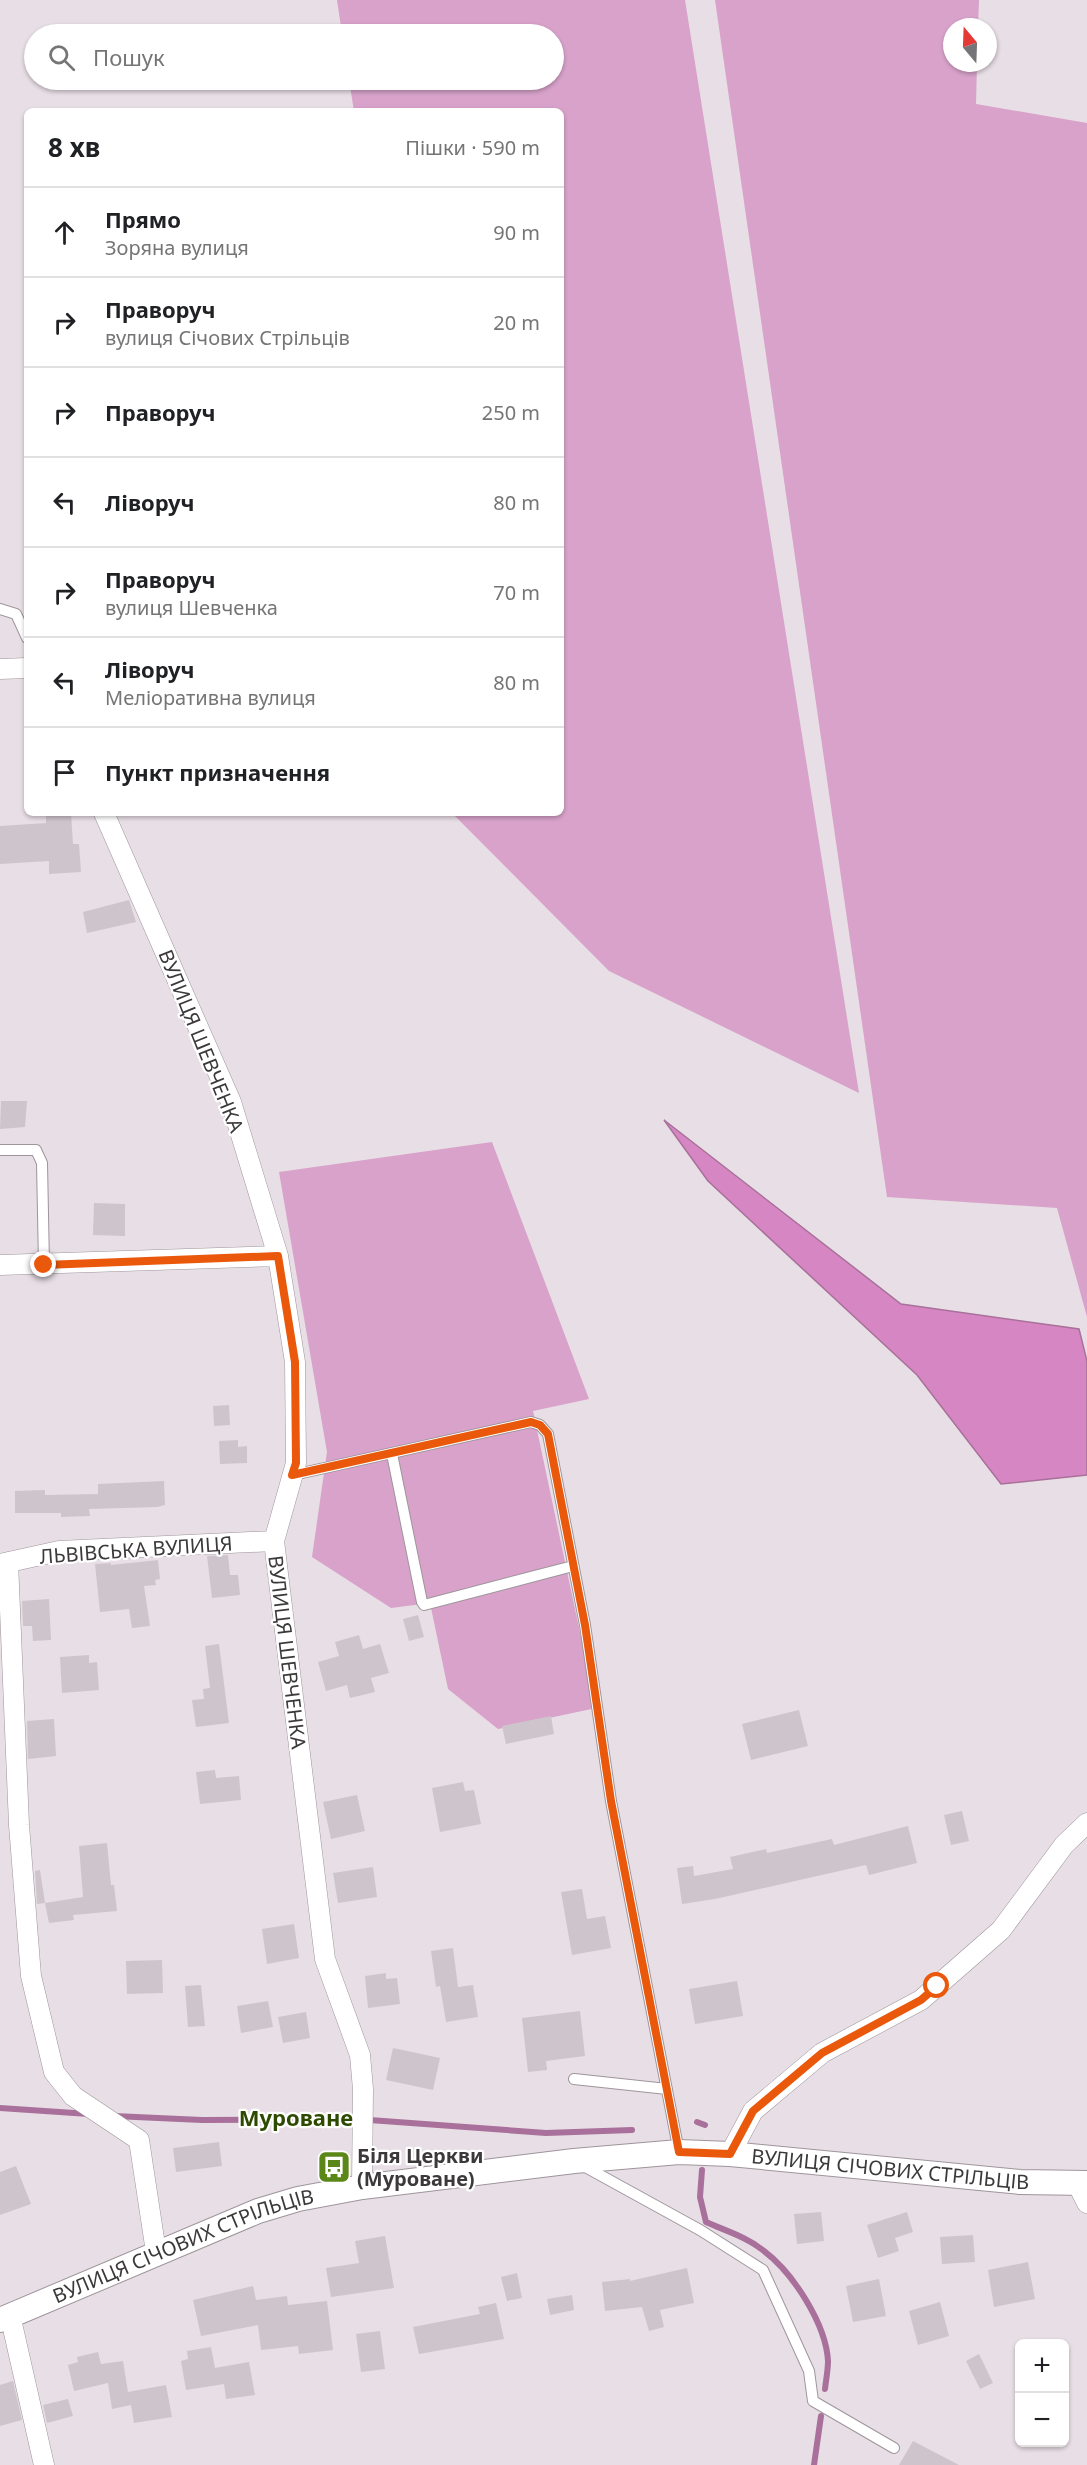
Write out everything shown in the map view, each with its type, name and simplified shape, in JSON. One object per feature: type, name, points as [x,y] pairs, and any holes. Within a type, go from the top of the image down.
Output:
[{"type":"street","points":[[0,669],[24,668]]},
{"type":"street","name":"ВУЛИЦЯ ШЕВЧЕНКА","points":[[105,816],[231,1102],[278,1256],[295,1362],[296,1463],[274,1541],[325,1959],[360,2055],[363,2090],[362,2187]]},
{"type":"street","points":[[0,1265],[278,1256]]},
{"type":"street","name":"ЛЬВІВСЬКА ВУЛИЦЯ","points":[[4,1563],[59,1551],[274,1541]]},
{"type":"street","points":[[4,1563],[19,1825],[31,1976],[54,2072],[73,2096],[139,2140],[156,2252]]},
{"type":"street","points":[[730,2154],[753,2111],[822,2053],[921,2000],[1001,1930],[1065,1845],[1087,1823]]},
{"type":"street","name":"ВУЛИЦЯ СІЧОВИХ СТРІЛЬЦІВ","points":[[5,2317],[156,2252],[258,2211],[298,2199],[362,2187],[574,2162],[679,2152],[730,2154],[1084,2190]]},
{"type":"street","points":[[5,2317],[44,2465]]},
{"type":"lane","points":[[0,609],[16,614],[24,632]]},
{"type":"lane","points":[[0,1150],[36,1150],[42,1162],[44,1265]]},
{"type":"lane","points":[[292,1475],[392,1455],[531,1422],[540,1425],[548,1434],[585,1625],[611,1801],[679,2152]]},
{"type":"lane","points":[[392,1455],[424,1605],[573,1566]]},
{"type":"lane","points":[[574,2079],[667,2089]]},
{"type":"lane","points":[[574,2162],[700,2230],[763,2270],[809,2371],[813,2401],[894,2448]]},
{"type":"shaded area","points":[[337,0],[685,0],[859,1093],[609,971],[455,816],[564,816],[564,108],[354,108],[351,90],[564,90],[564,24],[341,24]]},
{"type":"shaded area","points":[[715,0],[979,0],[978,18],[943,18],[943,72],[977,72],[976,104],[1087,123],[1087,1317],[1057,1208],[887,1197]]},
{"type":"shaded area","points":[[664,1120],[901,1304],[1079,1329],[1087,1361],[1087,1475],[1001,1484],[917,1375],[708,1181]]},
{"type":"shaded area","points":[[492,1142],[589,1399],[533,1411],[596,1708],[498,1729],[448,1689],[430,1603],[391,1608],[312,1557],[327,1452],[279,1172]]},
{"type":"building","points":[[46,816],[71,816],[73,844],[79,844],[81,872],[49,874],[49,861],[0,864],[0,826],[46,823]]},
{"type":"building","points":[[129,900],[136,922],[87,933],[83,912]]},
{"type":"building","points":[[1,1101],[27,1101],[25,1127],[0,1129]]},
{"type":"building","points":[[94,1203],[125,1204],[125,1236],[93,1235]]},
{"type":"building","points":[[229,1405],[230,1425],[214,1426],[213,1406]]},
{"type":"building","points":[[238,1440],[238,1447],[247,1446],[247,1463],[220,1464],[219,1441]]},
{"type":"building","points":[[164,1481],[165,1505],[157,1507],[89,1509],[90,1516],[61,1517],[61,1513],[15,1513],[15,1491],[45,1490],[45,1495],[98,1494],[98,1484]]},
{"type":"building","points":[[228,1555],[230,1575],[238,1575],[240,1595],[212,1598],[207,1556]]},
{"type":"building","points":[[158,1560],[160,1579],[155,1580],[156,1585],[144,1586],[150,1626],[132,1628],[129,1609],[100,1612],[95,1564],[111,1563],[111,1565]]},
{"type":"building","points":[[49,1599],[51,1640],[33,1641],[32,1626],[23,1626],[22,1601]]},
{"type":"building","points":[[418,1615],[424,1637],[409,1641],[403,1619]]},
{"type":"building","points":[[359,1635],[363,1649],[380,1644],[389,1673],[371,1678],[375,1692],[350,1698],[347,1685],[326,1691],[318,1662],[339,1656],[335,1642]]},
{"type":"building","points":[[219,1644],[229,1723],[196,1727],[192,1700],[204,1699],[203,1689],[210,1688],[205,1646]]},
{"type":"building","points":[[89,1655],[89,1663],[97,1662],[99,1690],[62,1693],[60,1657]]},
{"type":"building","points":[[799,1710],[808,1746],[751,1760],[742,1724]]},
{"type":"building","points":[[551,1716],[554,1734],[506,1744],[502,1726]]},
{"type":"building","points":[[54,1719],[56,1756],[28,1759],[27,1721]]},
{"type":"building","points":[[215,1770],[216,1778],[239,1776],[241,1800],[200,1804],[196,1772]]},
{"type":"building","points":[[463,1782],[465,1791],[474,1790],[481,1824],[440,1832],[432,1788]]},
{"type":"building","points":[[357,1795],[365,1831],[331,1839],[323,1802]]},
{"type":"building","points":[[962,1811],[969,1841],[951,1845],[944,1815]]},
{"type":"building","points":[[908,1826],[917,1863],[869,1875],[866,1865],[715,1899],[682,1904],[677,1868],[693,1866],[694,1876],[733,1869],[730,1857],[766,1849],[767,1853],[832,1839],[834,1845]]},
{"type":"building","points":[[107,1843],[111,1885],[114,1885],[117,1911],[73,1915],[74,1920],[49,1923],[45,1903],[83,1897],[79,1846]]},
{"type":"building","points":[[373,1867],[377,1897],[338,1903],[333,1873]]},
{"type":"building","points":[[40,1870],[45,1903],[37,1904],[35,1871]]},
{"type":"building","points":[[582,1889],[587,1919],[605,1916],[611,1948],[572,1955],[561,1892]]},
{"type":"building","points":[[294,1924],[299,1958],[267,1964],[262,1929]]},
{"type":"building","points":[[453,1948],[458,1987],[473,1985],[478,2017],[446,2022],[440,1986],[436,1987],[431,1951]]},
{"type":"building","points":[[162,1960],[163,1993],[127,1994],[126,1961]]},
{"type":"building","points":[[386,1973],[386,1979],[397,1978],[400,2004],[368,2008],[365,1976]]},
{"type":"building","points":[[737,1981],[743,2016],[695,2024],[689,1989]]},
{"type":"building","points":[[201,1985],[205,2026],[188,2027],[185,1986]]},
{"type":"building","points":[[268,2001],[273,2027],[241,2033],[237,2006]]},
{"type":"building","points":[[580,2011],[585,2056],[546,2061],[547,2070],[528,2072],[522,2018]]},
{"type":"building","points":[[306,2012],[310,2038],[283,2043],[278,2017]]},
{"type":"building","points":[[393,2048],[440,2058],[433,2090],[386,2080]]},
{"type":"building","points":[[219,2142],[222,2166],[176,2172],[173,2148]]},
{"type":"building","points":[[16,2166],[31,2204],[0,2215],[0,2172]]},
{"type":"building","points":[[821,2212],[824,2241],[797,2244],[794,2214]]},
{"type":"building","points":[[907,2212],[913,2232],[895,2238],[899,2251],[878,2258],[867,2225]]},
{"type":"building","points":[[973,2235],[975,2262],[942,2264],[940,2237]]},
{"type":"building","points":[[385,2236],[394,2288],[331,2297],[326,2268],[359,2263],[355,2241]]},
{"type":"building","points":[[1028,2262],[1035,2299],[994,2307],[988,2270]]},
{"type":"building","points":[[687,2268],[694,2303],[660,2310],[664,2327],[649,2331],[642,2307],[605,2311],[602,2282],[630,2279],[630,2281]]},
{"type":"building","points":[[517,2273],[522,2298],[507,2301],[501,2277]]},
{"type":"building","points":[[879,2279],[886,2316],[853,2322],[846,2286]]},
{"type":"building","points":[[253,2286],[256,2300],[287,2296],[288,2305],[327,2301],[333,2350],[299,2354],[298,2346],[261,2350],[258,2325],[201,2336],[193,2300]]},
{"type":"building","points":[[572,2295],[574,2310],[550,2315],[547,2299]]},
{"type":"building","points":[[940,2302],[949,2336],[918,2345],[909,2311]]},
{"type":"building","points":[[496,2303],[504,2339],[419,2354],[413,2327],[480,2314],[478,2307]]},
{"type":"building","points":[[380,2331],[385,2369],[361,2372],[356,2334]]},
{"type":"building","points":[[211,2347],[215,2368],[249,2362],[255,2395],[226,2399],[224,2384],[186,2390],[181,2361],[188,2359],[187,2351]]},
{"type":"building","points":[[98,2352],[101,2364],[123,2361],[128,2392],[166,2385],[172,2417],[134,2423],[131,2405],[112,2409],[108,2383],[74,2391],[68,2365],[78,2362],[77,2357]]},
{"type":"building","points":[[979,2354],[993,2383],[980,2389],[966,2361]]},
{"type":"building","points":[[13,2381],[22,2420],[0,2426],[0,2385]]},
{"type":"building","points":[[68,2399],[73,2416],[47,2423],[43,2405]]},
{"type":"building","points":[[913,2441],[959,2465],[899,2465]]},
{"type":"waterway","points":[[0,2108],[89,2114]]},
{"type":"waterway","points":[[114,2116],[202,2120],[356,2119],[546,2133],[632,2130]]},
{"type":"waterway","points":[[697,2122],[705,2125]]},
{"type":"waterway","points":[[702,2170],[700,2197],[706,2222],[743,2238],[764,2251],[786,2272],[815,2316],[826,2347],[828,2361],[825,2389]]},
{"type":"waterway","points":[[814,2465],[821,2416]]},
{"type":"place","name":"Біля Церкви (Муроване)","points":[[334,2167]]},
{"type":"district","name":"Муроване","points":[[296,2118]]},
{"type":"route","points":[[44,1265],[278,1256],[295,1362],[296,1463],[292,1475],[392,1455],[531,1422],[540,1425],[548,1434],[585,1625],[611,1801],[679,2152],[730,2154],[753,2111],[822,2053],[921,2000],[937,1986]]}]
